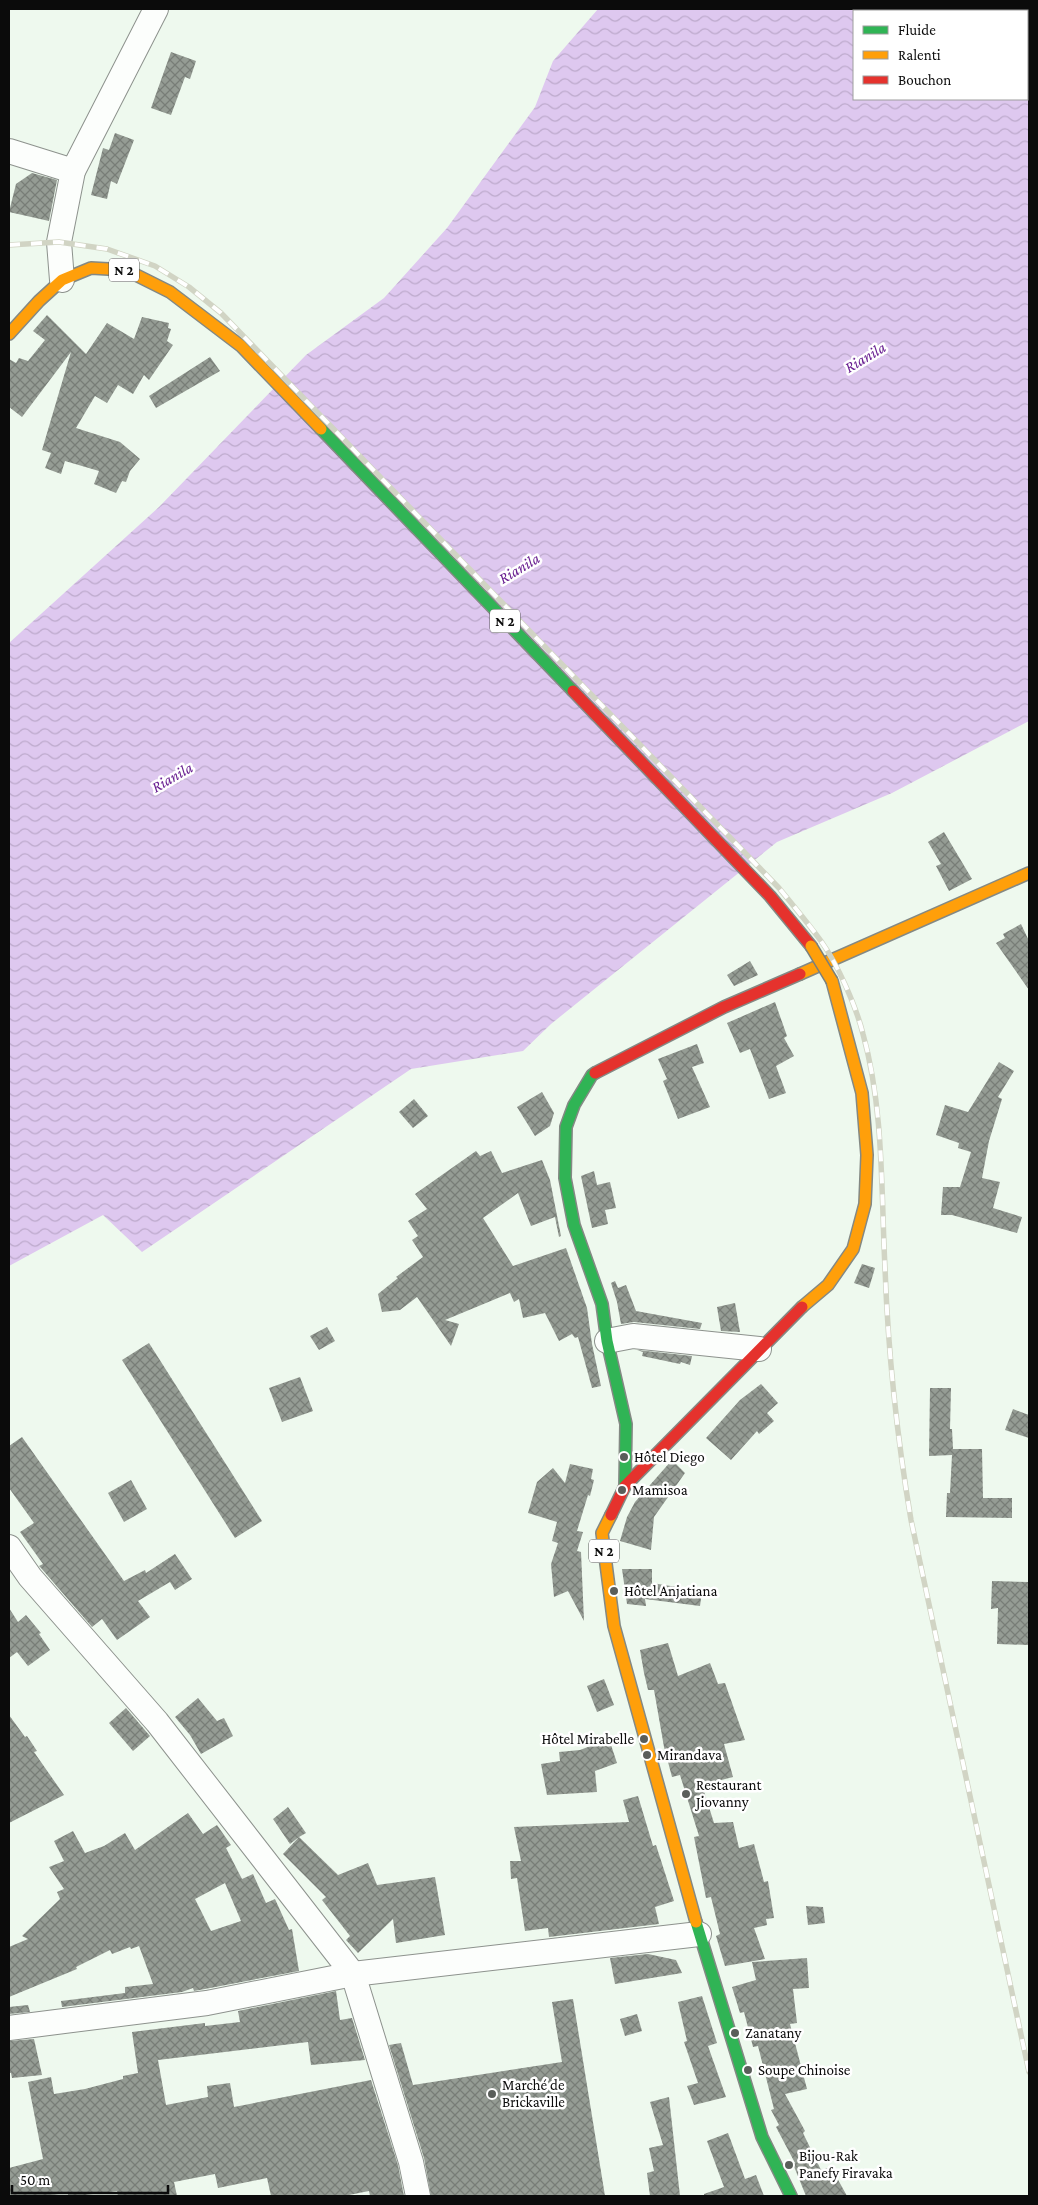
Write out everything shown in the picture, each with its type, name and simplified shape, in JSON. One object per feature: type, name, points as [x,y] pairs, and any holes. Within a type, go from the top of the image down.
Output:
[{"type":"main road","name":"N 2","points":[[9,334],[39,301],[62,280],[91,268],[126,270],[170,292],[241,346],[770,896],[811,946],[832,981],[862,1093],[866,1155],[864,1204],[853,1249],[828,1285],[792,1315],[625,1486],[602,1533],[605,1569],[614,1626],[699,1934],[762,2137],[791,2196]]},
{"type":"main road","points":[[625,1486],[626,1424],[607,1341],[602,1304],[574,1225],[565,1178],[566,1127],[574,1105],[592,1075],[724,1007],[1029,873]]},
{"type":"street","points":[[62,280],[59,242],[73,171],[156,9]]},
{"type":"street","points":[[9,151],[73,171]]},
{"type":"street","points":[[607,1341],[632,1336],[759,1349]]},
{"type":"street","points":[[9,1547],[30,1577],[156,1722],[353,1974],[411,2162],[418,2196]]},
{"type":"street","points":[[9,2028],[207,2003],[353,1974],[699,1934]]},
{"type":"water","name":"Rianila","points":[[598,9],[1029,9],[1029,721],[892,793],[777,842],[551,1024],[523,1051],[411,1069],[142,1252],[103,1215],[9,1266],[9,643],[159,507],[306,355],[384,298],[447,228],[535,107],[553,61]]},
{"type":"building","points":[[171,52],[196,61],[190,79],[185,77],[171,115],[151,108]]},
{"type":"building","points":[[115,133],[134,140],[117,184],[111,181],[107,199],[91,195],[103,148],[109,150]]},
{"type":"building","points":[[32,173],[57,180],[49,221],[9,212],[16,184]]},
{"type":"building","points":[[47,315],[86,354],[107,323],[134,339],[142,317],[169,323],[168,328],[171,329],[167,341],[173,345],[149,380],[144,375],[133,394],[118,385],[107,403],[95,396],[76,428],[120,442],[140,459],[130,471],[126,482],[122,481],[116,493],[94,484],[99,471],[65,461],[61,474],[45,468],[51,453],[42,450],[71,352],[22,417],[9,407],[9,359],[16,363],[19,358],[28,361],[45,340],[33,331]]},
{"type":"building","points":[[210,357],[220,371],[156,408],[149,396]]},
{"type":"building","points":[[944,832],[972,879],[949,891],[936,866],[941,864],[928,842]]},
{"type":"building","points":[[1021,924],[1029,941],[1029,990],[996,943],[1005,938],[1003,934]]},
{"type":"building","points":[[750,961],[758,975],[734,986],[727,975]]},
{"type":"building","points":[[775,1002],[787,1036],[784,1038],[794,1056],[776,1066],[786,1093],[769,1099],[750,1049],[740,1053],[727,1023]]},
{"type":"building","points":[[697,1044],[704,1063],[692,1067],[710,1107],[678,1119],[663,1081],[667,1079],[658,1059]]},
{"type":"building","points":[[999,1062],[1014,1071],[998,1097],[1002,1099],[989,1141],[982,1178],[1000,1182],[993,1208],[1022,1217],[1017,1233],[952,1215],[941,1215],[943,1187],[960,1187],[971,1152],[958,1148],[959,1143],[936,1135],[945,1105],[968,1112]]},
{"type":"building","points":[[542,1092],[554,1113],[550,1126],[535,1136],[517,1107]]},
{"type":"building","points":[[414,1099],[428,1116],[413,1128],[399,1112]]},
{"type":"building","points":[[476,1151],[480,1156],[491,1151],[502,1173],[542,1160],[550,1180],[561,1236],[559,1237],[555,1217],[531,1226],[518,1193],[483,1218],[513,1266],[566,1248],[587,1308],[601,1386],[592,1388],[578,1337],[575,1338],[572,1334],[559,1341],[545,1313],[523,1318],[519,1299],[514,1302],[510,1293],[445,1320],[459,1324],[451,1346],[417,1297],[400,1310],[382,1312],[378,1294],[398,1278],[396,1277],[423,1257],[412,1240],[418,1236],[408,1221],[427,1209],[415,1194]]},
{"type":"building","points":[[594,1171],[597,1185],[610,1182],[616,1208],[605,1210],[608,1224],[592,1228],[581,1176]]},
{"type":"building","points":[[862,1264],[875,1268],[869,1288],[854,1283]]},
{"type":"building","points":[[615,1281],[618,1288],[626,1285],[636,1311],[702,1323],[700,1329],[634,1322],[621,1324],[611,1283]]},
{"type":"building","points":[[735,1303],[740,1332],[721,1331],[717,1307]]},
{"type":"building","points":[[327,1327],[335,1341],[319,1350],[310,1336]]},
{"type":"building","points":[[149,1343],[262,1521],[235,1538],[122,1360]]},
{"type":"building","points":[[637,1350],[692,1356],[690,1365],[681,1362],[680,1364],[642,1356],[643,1352]]},
{"type":"building","points":[[300,1377],[313,1411],[282,1422],[269,1388]]},
{"type":"building","points":[[761,1384],[778,1403],[767,1413],[774,1421],[759,1434],[757,1431],[731,1460],[706,1438],[740,1400]]},
{"type":"building","points":[[930,1388],[951,1388],[950,1429],[952,1429],[953,1449],[982,1449],[983,1498],[1012,1498],[1012,1518],[946,1517],[947,1493],[950,1493],[952,1455],[929,1456]]},
{"type":"building","points":[[1013,1409],[1029,1415],[1029,1438],[1005,1430]]},
{"type":"building","points":[[22,1437],[124,1581],[145,1570],[146,1573],[175,1554],[192,1579],[175,1590],[170,1582],[138,1601],[150,1617],[117,1640],[102,1619],[92,1627],[39,1566],[43,1564],[20,1532],[34,1523],[9,1488],[9,1446]]},
{"type":"building","points":[[672,1460],[685,1473],[654,1517],[651,1550],[620,1541],[627,1517],[635,1502]]},
{"type":"building","points":[[570,1464],[593,1469],[591,1479],[594,1480],[577,1531],[583,1532],[577,1551],[581,1552],[584,1621],[568,1591],[554,1597],[551,1564],[558,1543],[552,1541],[557,1522],[528,1513],[537,1482],[553,1468],[565,1483]]},
{"type":"building","points":[[131,1480],[147,1509],[124,1522],[108,1493]]},
{"type":"building","points":[[622,1569],[652,1569],[652,1583],[702,1591],[700,1606],[645,1599],[646,1606],[627,1604]]},
{"type":"building","points":[[992,1581],[1029,1582],[1029,1645],[997,1644],[998,1608],[991,1609]]},
{"type":"building","points":[[9,1608],[18,1622],[26,1615],[41,1633],[39,1634],[50,1650],[28,1666],[17,1652],[9,1658]]},
{"type":"building","points":[[668,1643],[678,1676],[710,1663],[718,1684],[725,1683],[745,1740],[724,1744],[733,1777],[702,1785],[714,1823],[733,1822],[739,1848],[754,1844],[764,1882],[768,1881],[774,1918],[766,1919],[767,1925],[754,1928],[765,1959],[725,1966],[716,1936],[720,1934],[711,1897],[706,1898],[694,1837],[699,1836],[680,1775],[672,1777],[664,1747],[654,1690],[648,1690],[644,1673],[640,1650]]},
{"type":"building","points":[[604,1679],[614,1705],[597,1712],[587,1686]]},
{"type":"building","points":[[198,1698],[217,1721],[224,1718],[233,1736],[201,1754],[190,1735],[175,1717]]},
{"type":"building","points":[[126,1708],[150,1736],[133,1751],[109,1723]]},
{"type":"building","points":[[9,1715],[25,1737],[27,1736],[37,1751],[34,1752],[64,1795],[9,1823]]},
{"type":"building","points":[[609,1739],[617,1763],[595,1771],[597,1792],[547,1795],[541,1764],[560,1761],[559,1752],[580,1750]]},
{"type":"building","points":[[638,1796],[653,1846],[656,1845],[674,1901],[655,1907],[659,1924],[549,1937],[548,1928],[525,1931],[517,1878],[511,1879],[510,1861],[521,1861],[514,1827],[629,1822],[623,1800]]},
{"type":"building","points":[[288,1807],[306,1833],[290,1844],[273,1819]]},
{"type":"building","points":[[188,1813],[203,1834],[217,1825],[231,1845],[226,1848],[242,1879],[253,1874],[266,1903],[275,1899],[289,1930],[292,1929],[299,1971],[194,1991],[193,1988],[182,1992],[62,2007],[61,2001],[125,1993],[125,1987],[153,1984],[139,1946],[131,1949],[130,1947],[112,1954],[110,1950],[76,1967],[77,1969],[9,1997],[9,1947],[28,1939],[22,1936],[60,1899],[57,1892],[64,1889],[49,1867],[64,1861],[54,1841],[73,1831],[85,1853],[104,1846],[125,1833],[135,1850]],"holes":[[[225,1883],[241,1921],[211,1931],[195,1899]]]},
{"type":"building","points":[[299,1837],[338,1875],[368,1863],[377,1885],[435,1877],[445,1935],[396,1943],[393,1919],[358,1953],[346,1940],[350,1936],[322,1900],[326,1897],[283,1854]]},
{"type":"building","points":[[806,1906],[823,1907],[825,1923],[808,1925]]},
{"type":"building","points":[[648,1954],[676,1960],[682,1973],[615,1984],[610,1958]]},
{"type":"building","points":[[807,1958],[809,1988],[793,1989],[797,2023],[790,2024],[807,2089],[785,2094],[805,2131],[803,2133],[821,2170],[831,2167],[847,2196],[806,2196],[793,2164],[795,2163],[776,2127],[779,2125],[771,2110],[774,2109],[758,2046],[753,2047],[744,2012],[740,2013],[732,1987],[756,1980],[752,1962]]},
{"type":"building","points":[[336,1991],[340,2020],[352,2018],[365,2060],[311,2065],[308,2042],[158,2060],[166,2105],[208,2097],[207,2086],[230,2083],[234,2107],[371,2080],[398,2165],[404,2196],[370,2196],[369,2191],[344,2196],[271,2196],[267,2178],[218,2188],[215,2174],[174,2182],[177,2196],[118,2196],[117,2191],[77,2196],[68,2196],[68,2193],[41,2196],[9,2196],[9,2168],[43,2159],[28,2082],[51,2077],[54,2094],[85,2089],[123,2079],[123,2076],[138,2073],[132,2032],[205,2023],[205,2026],[240,2022],[238,2011]]},
{"type":"building","points":[[702,1996],[717,2043],[708,2046],[726,2097],[694,2105],[687,2086],[698,2083],[684,2042],[687,2041],[678,2002]]},
{"type":"building","points":[[573,1999],[605,2196],[431,2196],[424,2158],[389,2045],[401,2043],[413,2085],[562,2062],[552,2002]]},
{"type":"building","points":[[28,2005],[30,2012],[9,2014],[9,2007]]},
{"type":"building","points":[[637,2014],[642,2031],[625,2036],[620,2019]]},
{"type":"building","points":[[34,2039],[42,2075],[12,2078],[11,2073],[9,2073],[9,2041]]},
{"type":"building","points":[[669,2097],[680,2196],[650,2196],[647,2173],[654,2171],[649,2148],[663,2145],[650,2102]]},
{"type":"building","points":[[728,2133],[745,2179],[756,2175],[764,2196],[704,2196],[704,2194],[724,2187],[707,2141]]},
{"type":"railway","points":[[9,245],[59,242],[107,249],[155,266],[189,287],[221,313],[779,888],[816,934],[834,962],[846,986],[860,1023],[875,1092],[880,1150],[886,1300],[891,1363],[897,1426],[911,1520],[1029,2072]]},
{"type":"traffic: fast","points":[[321,429],[573,691]]},
{"type":"traffic: fast","points":[[595,1073],[574,1105],[566,1127],[565,1178],[574,1225],[602,1304],[607,1341],[626,1424],[625,1486]]},
{"type":"traffic: fast","points":[[696,1922],[762,2137],[791,2196]]},
{"type":"traffic: slow","points":[[9,334],[39,301],[62,280],[91,268],[126,270],[170,292],[241,346],[321,429]]},
{"type":"traffic: slow","points":[[800,974],[1029,873]]},
{"type":"traffic: slow","points":[[811,946],[832,981]]},
{"type":"traffic: slow","points":[[802,1307],[828,1285],[853,1249],[865,1204],[867,1155],[862,1093],[832,981]]},
{"type":"traffic: slow","points":[[611,1515],[602,1533],[614,1626],[696,1922]]},
{"type":"traffic: jam","points":[[573,691],[770,896],[811,946]]},
{"type":"traffic: jam","points":[[595,1073],[724,1007],[800,974]]},
{"type":"traffic: jam","points":[[611,1515],[625,1486],[802,1307]]},
{"type":"place","name":"Hôtel Diego","points":[[624,1457]]},
{"type":"place","name":"Mamisoa","points":[[622,1490]]},
{"type":"place","name":"Hôtel Anjatiana","points":[[614,1591]]},
{"type":"place","name":"Hôtel Mirabelle","points":[[644,1739]]},
{"type":"place","name":"Mirandava","points":[[647,1755]]},
{"type":"place","name":"Restaurant Jiovanny","points":[[686,1794]]},
{"type":"place","name":"Zanatany","points":[[735,2033]]},
{"type":"place","name":"Soupe Chinoise","points":[[748,2070]]},
{"type":"place","name":"Marché de Brickaville","points":[[492,2094]]},
{"type":"place","name":"Bijou-Rak Panefy Firavaka","points":[[789,2165]]}]
